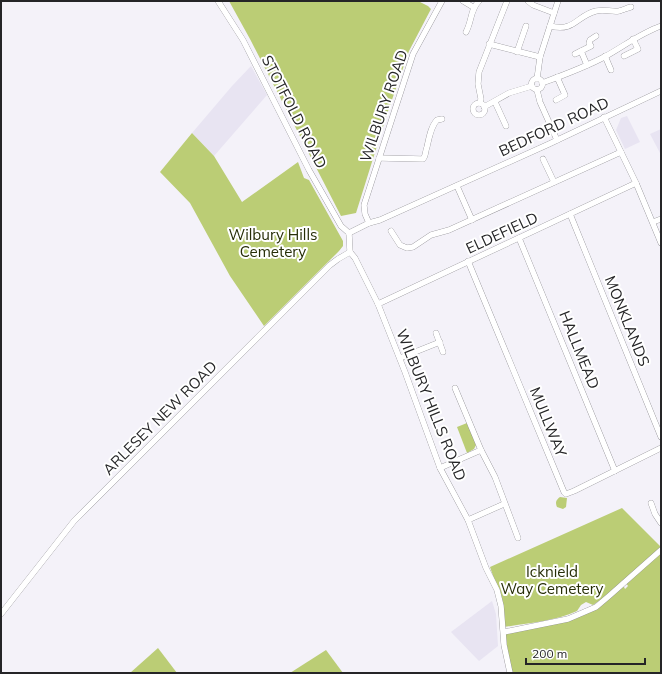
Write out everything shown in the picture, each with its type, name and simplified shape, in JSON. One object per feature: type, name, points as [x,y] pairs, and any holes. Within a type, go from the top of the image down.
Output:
[{"type":"street","name":"STOTFOLD ROAD","points":[[218,1],[243,40],[309,170],[341,226],[349,234]]},
{"type":"street","name":"WILBURY ROAD","points":[[368,223],[364,205],[413,54],[442,1]]},
{"type":"street","points":[[463,1],[473,7]]},
{"type":"street","points":[[466,32],[470,24],[473,7],[479,1]]},
{"type":"street","points":[[507,1],[480,67],[478,89],[482,105],[495,102],[509,94],[532,86]]},
{"type":"street","points":[[528,1],[533,5],[554,13]]},
{"type":"street","points":[[532,86],[532,81],[536,79],[540,57],[558,1]]},
{"type":"street","points":[[550,26],[557,28],[568,27],[594,11],[619,11],[631,7]]},
{"type":"street","points":[[517,52],[526,26]]},
{"type":"street","points":[[537,90],[542,87],[542,83],[587,65],[633,39],[661,26]]},
{"type":"street","points":[[575,54],[591,46],[590,40],[596,36]]},
{"type":"street","points":[[624,56],[638,49],[633,39]]},
{"type":"street","points":[[489,44],[540,57]]},
{"type":"street","points":[[581,51],[587,65]]},
{"type":"street","points":[[605,56],[611,70]]},
{"type":"street","points":[[556,100],[566,95],[557,77]]},
{"type":"street","points":[[536,79],[540,80],[542,83]]},
{"type":"street","points":[[532,86],[537,90],[540,102],[557,140]]},
{"type":"street","name":"BEDFORD ROAD","points":[[349,234],[368,223],[380,220],[456,186],[661,91]]},
{"type":"street","points":[[495,102],[506,126]]},
{"type":"street","points":[[604,117],[636,183],[661,243]]},
{"type":"street","points":[[379,158],[423,159],[425,157],[434,123],[437,120],[442,119]]},
{"type":"street","points":[[391,231],[400,245],[410,248],[431,235],[449,230],[472,220],[621,152]]},
{"type":"street","name":"BEDFORD ROAD","points":[[543,159],[554,182]]},
{"type":"street","name":"ELDEFIELD","points":[[378,304],[636,183]]},
{"type":"street","points":[[456,186],[472,220]]},
{"type":"street","name":"MONKLANDS","points":[[570,214],[661,436]]},
{"type":"street","points":[[653,222],[661,219]]},
{"type":"street","name":"WILBURY HILLS ROAD","points":[[349,234],[350,252],[355,258],[378,304],[400,358],[440,468],[468,520],[486,568],[497,590],[504,632]]},
{"type":"street","name":"HALLMEAD","points":[[519,238],[615,471]]},
{"type":"street","name":"ARLESEY NEW ROAD","points":[[1,614],[74,521],[330,265],[350,252]]},
{"type":"street","name":"MULLWAY","points":[[468,262],[566,494],[661,448]]},
{"type":"street","points":[[436,333],[444,352]]},
{"type":"street","points":[[400,358],[440,342]]},
{"type":"street","points":[[455,388],[481,450],[495,477],[518,538]]},
{"type":"street","points":[[440,468],[481,450]]},
{"type":"street","points":[[651,503],[654,514],[661,523]]},
{"type":"street","points":[[468,520],[504,504]]},
{"type":"street","points":[[510,673],[504,645],[504,632],[568,619],[596,607],[661,550]]},
{"type":"shaded area","points":[[251,66],[267,95],[214,156],[192,133]]},
{"type":"shaded area","points":[[627,116],[640,142],[625,149],[616,130],[621,118]]},
{"type":"shaded area","points":[[661,129],[661,155],[650,134]]},
{"type":"shaded area","points":[[492,601],[496,614],[498,646],[479,661],[451,632]]},
{"type":"green space","points":[[229,1],[418,1],[431,9],[409,51],[387,114],[356,213],[341,216]]},
{"type":"green space","name":"Wilbury Hills Cemetery","points":[[192,133],[214,156],[242,202],[298,162],[304,178],[309,180],[343,241],[343,246],[339,251],[264,326],[230,276],[190,203],[160,172]]},
{"type":"green space","points":[[467,423],[476,445],[474,449],[467,453],[457,427]]},
{"type":"green space","points":[[560,497],[567,498],[566,507],[563,509],[557,507],[556,505],[556,501]]},
{"type":"green space","name":"Icknield Way Cemetery","points":[[622,508],[661,547],[608,595],[593,605],[586,602],[581,605],[577,611],[560,617],[504,627],[498,590],[490,567]]},
{"type":"green space","points":[[661,552],[661,673],[513,673],[510,665],[505,633],[588,612],[623,585],[625,589],[628,586],[626,583]]},
{"type":"green space","points":[[158,648],[177,673],[130,673]]},
{"type":"green space","points":[[326,650],[343,673],[290,673]]}]
